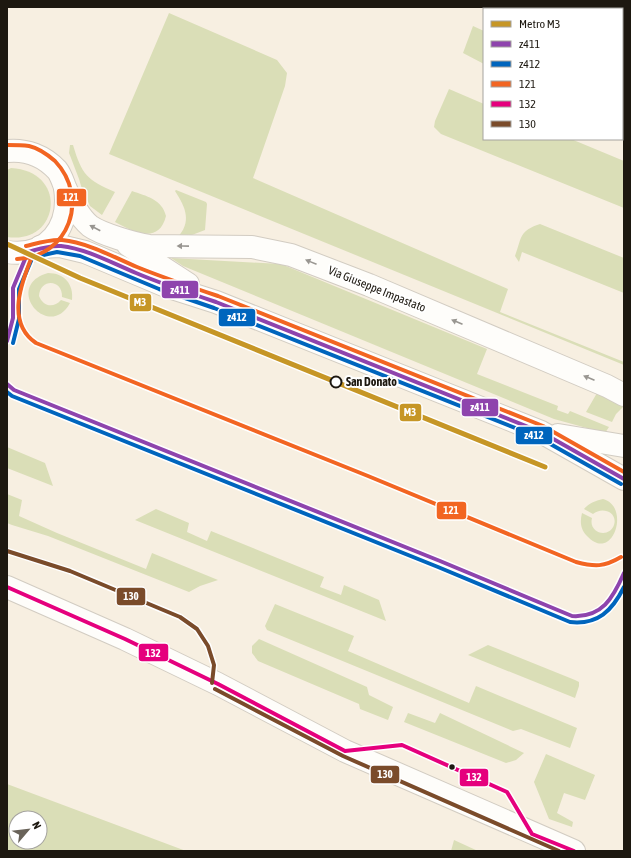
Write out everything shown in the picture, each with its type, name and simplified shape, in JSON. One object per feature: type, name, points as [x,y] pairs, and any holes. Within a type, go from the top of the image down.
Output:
[{"type":"street","name":"Via Giuseppe Impastato","points":[[7,151],[19,150],[30,152],[40,157],[57,170],[76,208],[87,223],[92,227],[117,237],[140,245],[148,246],[252,247],[304,259],[607,386],[624,395]]},
{"type":"street","name":"Via Giuseppe Impastato","points":[[7,252],[15,254],[28,252],[40,247],[52,239],[60,228],[66,215],[67,201],[65,187]]},
{"type":"street","name":"Via Giuseppe Impastato","points":[[117,237],[216,302]]},
{"type":"street","name":"Via Giuseppe Impastato","points":[[40,247],[60,246],[78,249],[166,286],[216,302],[541,432],[624,479]]},
{"type":"street","points":[[541,432],[624,446]]},
{"type":"street","points":[[7,587],[125,639],[211,681],[345,751],[574,851]]},
{"type":"green space","points":[[169,13],[277,60],[287,73],[285,86],[253,178],[508,289],[500,312],[624,362],[624,365],[109,154]]},
{"type":"green space","points":[[473,26],[483,31],[483,63],[463,53]]},
{"type":"green space","points":[[623,86],[624,86],[623,128]]},
{"type":"green space","points":[[449,89],[483,104],[483,140],[573,140],[624,161],[624,208],[441,134],[434,127],[435,121]]},
{"type":"green space","points":[[70,145],[73,145],[79,163],[87,175],[98,184],[115,192],[102,215],[90,206],[82,189],[69,153]]},
{"type":"green space","points":[[11,168],[30,172],[42,181],[49,193],[51,207],[47,219],[38,230],[25,236],[7,237],[7,170]]},
{"type":"green space","points":[[176,190],[206,202],[207,204],[205,230],[179,240],[177,238],[185,226],[186,215],[182,203],[175,191]]},
{"type":"green space","points":[[132,191],[153,199],[164,210],[166,216],[163,225],[158,231],[145,234],[115,222]]},
{"type":"green space","points":[[540,224],[624,258],[624,293],[522,252],[519,262],[515,256],[520,239],[528,229]]},
{"type":"green space","points":[[171,258],[281,264],[487,349],[477,374],[558,406],[557,410],[568,414],[570,411],[609,427],[605,433],[554,419],[183,266]]},
{"type":"green space","points":[[48,273],[59,275],[67,280],[70,284],[72,294],[72,300],[62,297],[59,287],[55,284],[51,283],[43,286],[40,290],[39,296],[46,304],[55,305],[61,300],[70,303],[61,313],[51,317],[42,314],[34,308],[29,298],[29,289],[35,280]]},
{"type":"green space","points":[[597,393],[623,407],[616,414],[612,422],[586,412]]},
{"type":"green space","points":[[7,447],[45,463],[53,486],[7,468]]},
{"type":"green space","points":[[7,494],[22,500],[19,516],[57,533],[146,569],[152,553],[218,580],[200,586],[189,592],[48,536],[7,523]]},
{"type":"green space","points":[[603,499],[611,504],[616,512],[617,521],[615,531],[611,538],[604,543],[596,543],[583,531],[581,516],[582,513],[592,518],[593,527],[596,530],[604,533],[608,532],[614,525],[615,520],[611,514],[601,511],[593,514],[584,509],[592,502]]},
{"type":"green space","points":[[156,509],[189,523],[187,532],[207,541],[211,531],[324,577],[320,587],[341,595],[344,585],[379,600],[386,621],[135,520]]},
{"type":"green space","points":[[275,604],[354,636],[348,651],[469,703],[476,686],[577,728],[570,748],[521,729],[513,731],[267,630],[265,626]]},
{"type":"green space","points":[[259,639],[367,687],[369,695],[393,707],[388,720],[360,709],[359,704],[258,661],[252,653],[252,646]]},
{"type":"green space","points":[[488,645],[579,682],[575,698],[468,655]]},
{"type":"green space","points":[[408,713],[435,723],[440,713],[524,753],[516,760],[506,763],[404,722]]},
{"type":"green space","points":[[546,754],[595,775],[585,800],[564,793],[557,813],[573,822],[572,827],[549,819],[534,782]]},
{"type":"green space","points":[[7,784],[186,851],[7,851]]},
{"type":"green space","points":[[454,840],[478,851],[451,851]]},
{"type":"metro line","name":"M3","points":[[7,244],[80,278],[545,467]]},
{"type":"transit line","name":"121","points":[[7,145],[29,146],[49,156],[55,161],[66,176],[71,192],[72,208],[69,223],[61,237],[50,248],[35,256],[17,259]]},
{"type":"transit line","name":"121","points":[[26,246],[53,240],[62,240],[91,247],[147,271],[218,296],[543,426],[624,472]]},
{"type":"transit line","name":"z411","points":[[28,252],[53,246],[61,246],[90,253],[146,277],[216,302],[541,432],[624,479]]},
{"type":"transit line","name":"z411","points":[[7,341],[13,318],[13,288],[28,252]]},
{"type":"transit line","name":"z412","points":[[30,258],[57,252],[80,256],[159,289],[214,308],[538,437],[621,484]]},
{"type":"transit line","name":"121","points":[[33,254],[21,288],[19,313],[21,324],[27,334],[36,343],[368,476],[576,562],[589,565],[599,565],[609,563],[621,557]]},
{"type":"transit line","name":"z412","points":[[13,343],[19,319],[19,289],[34,254]]},
{"type":"transit line","name":"z411","points":[[7,384],[14,390],[440,561],[572,616],[582,616],[599,610],[611,598],[624,573]]},
{"type":"transit line","name":"z412","points":[[7,392],[12,396],[438,567],[570,622],[589,621],[603,615],[614,603],[624,587]]},
{"type":"transit line","name":"130","points":[[7,551],[70,571],[180,617],[197,629],[208,646],[214,665],[212,683]]},
{"type":"transit line","name":"132","points":[[7,587],[125,639],[218,684],[345,751],[402,745],[507,792],[532,834],[574,851]]},
{"type":"transit line","name":"130","points":[[215,689],[343,756],[559,851]]},
{"type":"place","name":"San Donato","points":[[336,382]]}]
